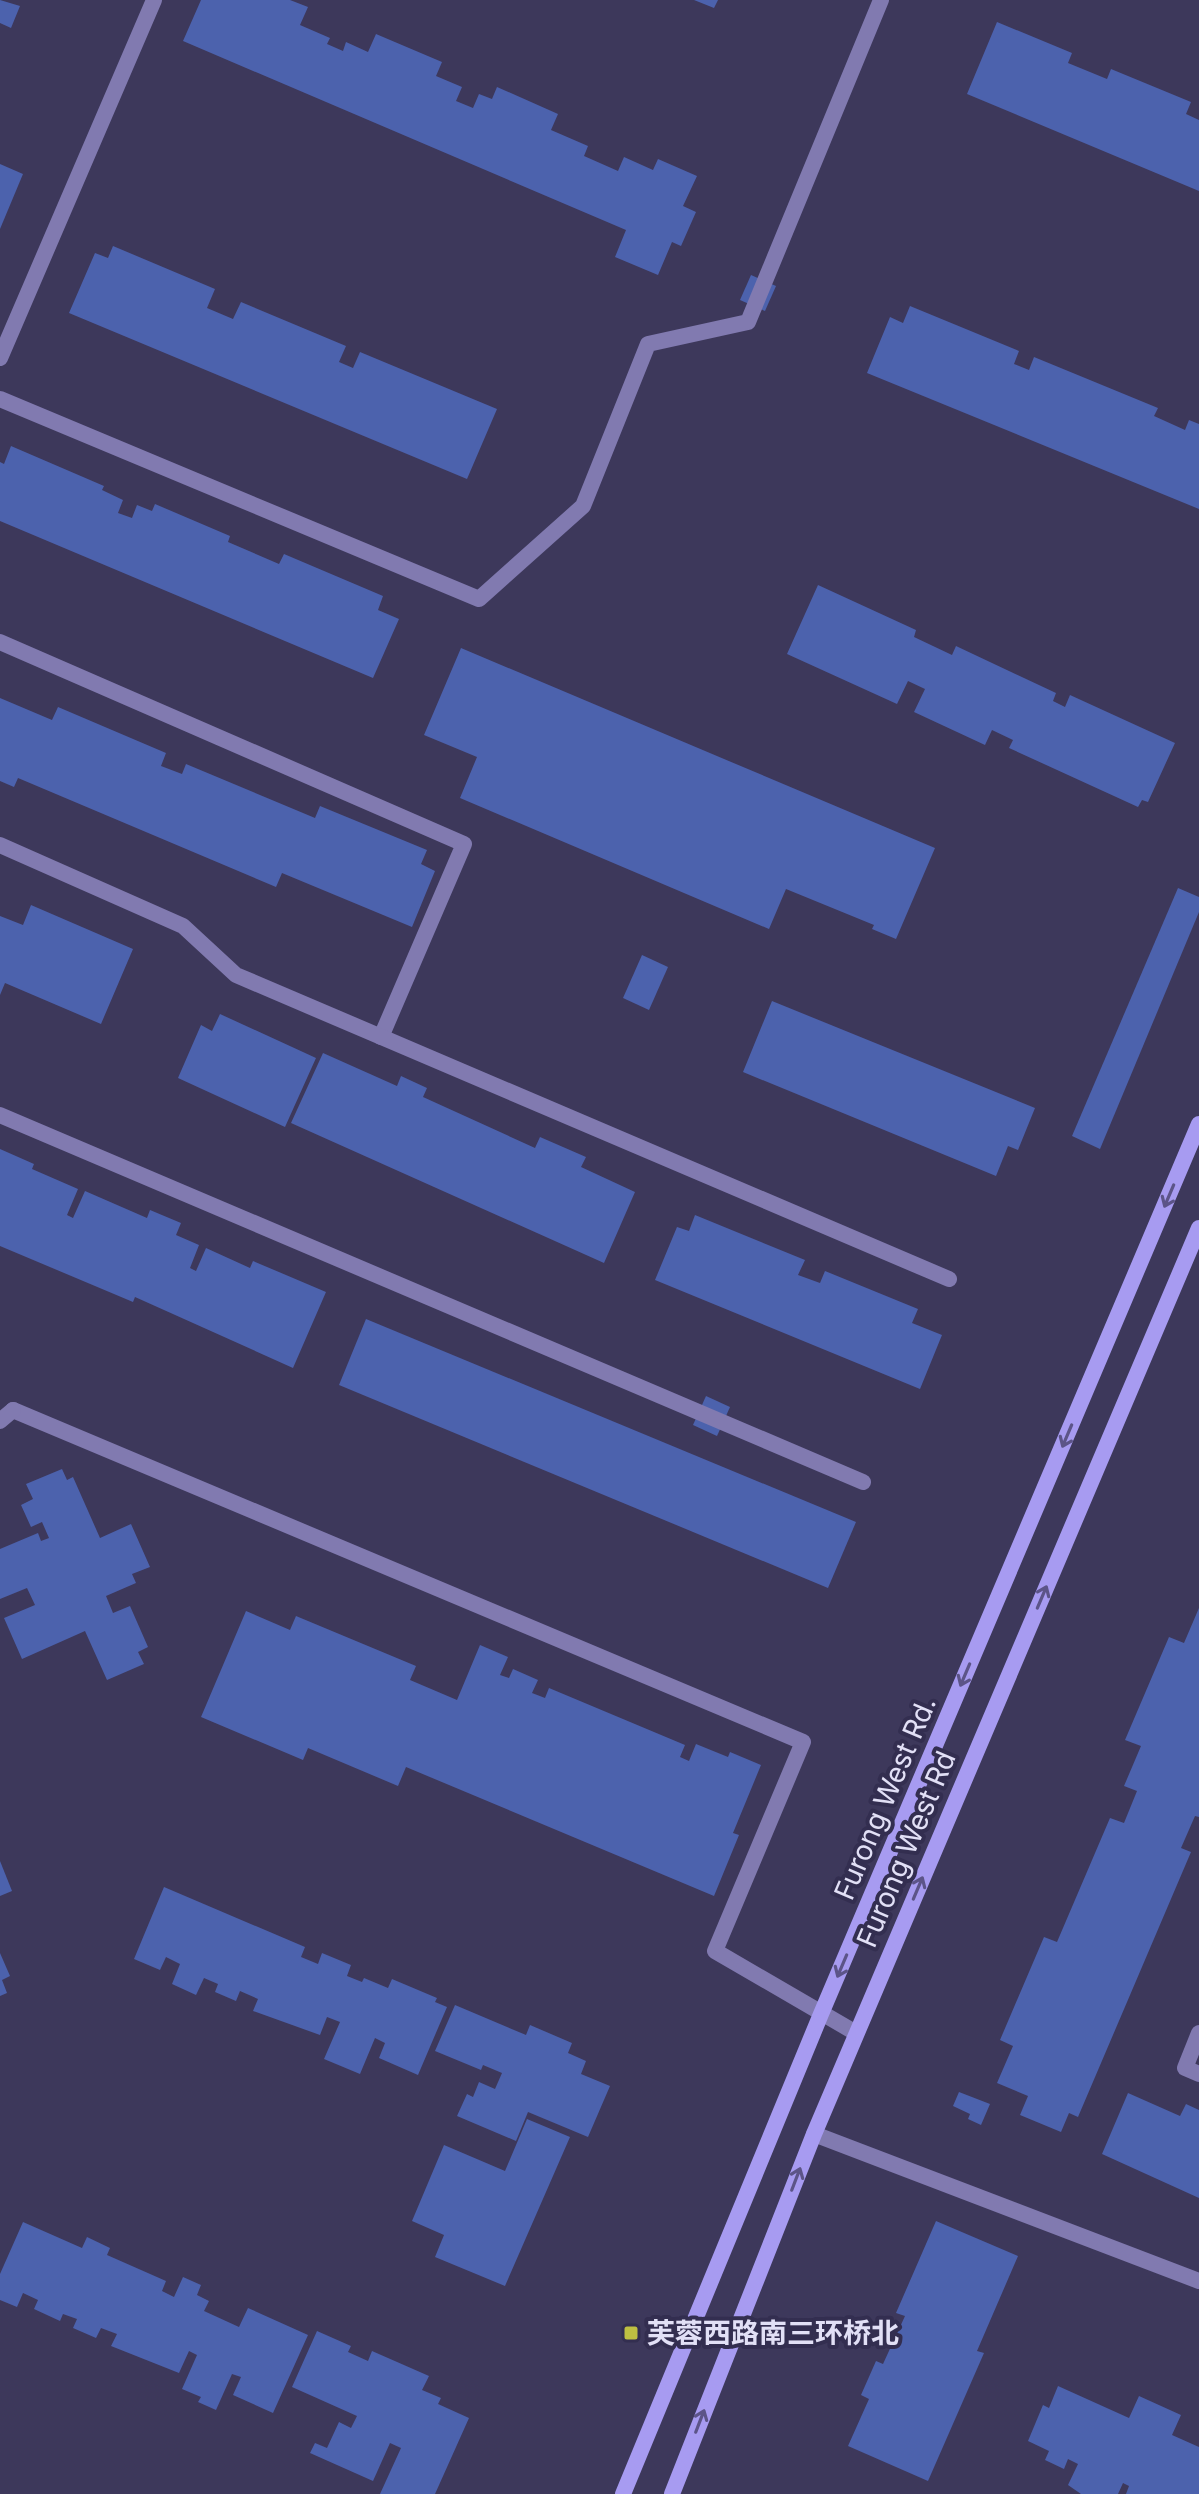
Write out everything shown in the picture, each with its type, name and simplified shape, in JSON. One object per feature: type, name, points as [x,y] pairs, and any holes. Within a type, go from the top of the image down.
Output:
[{"type":"main road","name":"Furong West Rd.","points":[[623,2494],[821,2014],[1199,1124]]},
{"type":"main road","name":"Furong West Rd","points":[[672,2494],[856,2033],[1199,1228]]},
{"type":"street","points":[[0,358],[154,0]]},
{"type":"street","points":[[0,399],[479,599],[583,506],[648,344],[748,322],[881,0]]},
{"type":"street","points":[[0,642],[464,844],[381,1037]]},
{"type":"street","points":[[0,845],[183,926],[236,975],[949,1279]]},
{"type":"street","points":[[0,1115],[863,1482]]},
{"type":"street","points":[[7,1415],[803,1742],[715,1951],[856,2033]]},
{"type":"street","points":[[1199,2033],[1185,2068],[1199,2074]]},
{"type":"street","points":[[814,2134],[1199,2281]]},
{"type":"building","points":[[0,0],[20,6],[11,28],[0,23]]},
{"type":"building","points":[[201,0],[290,0],[308,7],[300,25],[330,38],[327,44],[343,51],[346,42],[368,52],[376,34],[442,62],[436,76],[462,87],[456,101],[473,108],[479,94],[492,99],[497,87],[558,114],[551,130],[588,146],[584,156],[618,171],[624,157],[653,170],[658,159],[697,176],[683,206],[696,212],[681,246],[672,242],[658,275],[615,257],[626,230],[183,41]]},
{"type":"building","points":[[694,0],[718,0],[714,8]]},
{"type":"building","points":[[997,22],[1072,53],[1068,63],[1107,79],[1111,69],[1191,102],[1186,114],[1199,120],[1199,191],[967,94]]},
{"type":"building","points":[[0,164],[23,174],[0,229]]},
{"type":"building","points":[[113,246],[215,289],[207,308],[233,319],[241,302],[346,346],[339,362],[353,368],[360,352],[497,409],[467,479],[69,313],[95,253],[108,258]]},
{"type":"building","points":[[751,275],[776,286],[765,311],[740,300]]},
{"type":"building","points":[[910,306],[1019,351],[1014,364],[1029,370],[1034,357],[1158,408],[1154,416],[1185,430],[1189,420],[1199,424],[1199,509],[867,373],[890,317],[903,323]]},
{"type":"building","points":[[11,446],[104,486],[102,490],[123,500],[118,513],[132,518],[137,505],[152,511],[155,504],[230,536],[228,542],[279,564],[284,554],[383,596],[378,610],[399,619],[373,678],[0,521],[0,462],[4,464]]},
{"type":"building","points":[[818,585],[916,630],[914,637],[952,655],[956,646],[1056,693],[1053,701],[1065,707],[1070,695],[1175,743],[1148,802],[1142,800],[1138,807],[1009,748],[1013,740],[992,730],[985,745],[914,712],[925,689],[908,681],[897,704],[787,654]]},
{"type":"building","points":[[461,648],[935,848],[896,939],[872,929],[874,925],[786,889],[769,929],[460,798],[477,757],[424,735]]},
{"type":"building","points":[[0,698],[52,720],[58,707],[166,753],[161,766],[182,774],[186,764],[315,818],[320,806],[427,850],[421,864],[435,871],[412,927],[282,873],[276,887],[18,778],[14,787],[0,781]]},
{"type":"building","points":[[1178,888],[1199,897],[1199,912],[1100,1149],[1072,1136]]},
{"type":"building","points":[[31,905],[133,949],[101,1024],[5,983],[0,995],[0,916],[23,925]]},
{"type":"building","points":[[642,955],[668,967],[649,1010],[623,998]]},
{"type":"building","points":[[772,1001],[1035,1108],[1018,1150],[1008,1146],[996,1176],[743,1072]]},
{"type":"building","points":[[220,1014],[316,1058],[285,1127],[178,1078],[201,1025],[212,1031]]},
{"type":"building","points":[[323,1053],[397,1086],[401,1076],[427,1088],[423,1097],[535,1148],[540,1137],[586,1157],[581,1167],[635,1192],[604,1263],[291,1123]]},
{"type":"building","points":[[0,1149],[34,1164],[32,1169],[78,1189],[67,1215],[73,1218],[85,1191],[147,1218],[150,1210],[181,1223],[176,1235],[199,1245],[190,1268],[196,1271],[206,1248],[250,1268],[253,1261],[326,1292],[293,1368],[135,1297],[133,1302],[0,1246]]},
{"type":"building","points":[[695,1215],[805,1260],[798,1275],[820,1283],[825,1271],[918,1309],[912,1323],[942,1335],[920,1389],[655,1280],[677,1227],[689,1231]]},
{"type":"building","points":[[366,1319],[856,1522],[828,1588],[339,1385]]},
{"type":"building","points":[[706,1396],[730,1407],[717,1436],[693,1425]]},
{"type":"building","points":[[62,1469],[67,1480],[73,1477],[100,1538],[131,1524],[150,1567],[132,1574],[136,1583],[106,1596],[113,1613],[130,1606],[148,1647],[138,1652],[144,1664],[107,1680],[85,1631],[22,1659],[4,1618],[35,1605],[27,1588],[0,1599],[0,1549],[38,1533],[41,1541],[49,1538],[42,1522],[31,1527],[21,1505],[33,1499],[26,1484]]},
{"type":"building","points":[[1199,1608],[1199,1817],[1195,1816],[1181,1848],[1191,1852],[1078,2117],[1069,2113],[1061,2132],[1020,2115],[1028,2096],[997,2083],[1013,2046],[1000,2040],[1044,1937],[1057,1942],[1110,1818],[1124,1823],[1137,1791],[1124,1786],[1141,1746],[1125,1740],[1169,1637],[1184,1643]]},
{"type":"building","points":[[246,1611],[290,1630],[296,1616],[416,1666],[410,1680],[457,1700],[480,1645],[508,1657],[500,1675],[509,1678],[513,1669],[538,1680],[532,1693],[545,1698],[549,1688],[685,1745],[680,1757],[689,1761],[696,1744],[728,1757],[730,1752],[761,1765],[733,1833],[739,1835],[714,1896],[406,1767],[398,1786],[308,1748],[303,1760],[201,1717]]},
{"type":"building","points":[[0,1861],[12,1891],[0,1896]]},
{"type":"building","points":[[164,1887],[305,1947],[301,1957],[318,1964],[322,1953],[351,1965],[347,1976],[362,1982],[364,1978],[388,1988],[392,1979],[437,1998],[435,2002],[447,2007],[418,2075],[379,2058],[385,2043],[375,2038],[360,2074],[324,2059],[340,2022],[327,2017],[320,2035],[253,2011],[258,1999],[240,1991],[236,2001],[215,1992],[218,1984],[204,1978],[196,1995],[172,1984],[180,1964],[166,1957],[160,1970],[134,1959]]},
{"type":"building","points":[[0,1953],[10,1976],[2,1980],[7,1993],[0,1996]]},
{"type":"building","points":[[455,2005],[526,2035],[530,2025],[572,2043],[568,2053],[586,2061],[581,2074],[610,2086],[588,2137],[528,2112],[516,2141],[457,2116],[467,2094],[473,2097],[479,2082],[495,2089],[502,2073],[483,2065],[481,2070],[435,2051]]},
{"type":"building","points":[[959,2092],[990,2104],[981,2125],[968,2119],[970,2114],[953,2106]]},
{"type":"building","points":[[1128,2093],[1180,2116],[1186,2104],[1199,2110],[1199,2198],[1102,2154]]},
{"type":"building","points":[[527,2119],[570,2137],[505,2286],[435,2257],[444,2235],[412,2221],[444,2145],[505,2171]]},
{"type":"building","points":[[936,2221],[1018,2256],[977,2351],[984,2353],[928,2481],[848,2446],[869,2399],[861,2395],[876,2361],[883,2364],[905,2316],[896,2313]]},
{"type":"building","points":[[23,2222],[82,2248],[87,2237],[110,2248],[107,2255],[166,2281],[162,2291],[174,2297],[183,2277],[201,2285],[197,2295],[209,2301],[204,2311],[239,2327],[248,2308],[308,2335],[273,2413],[233,2395],[241,2377],[232,2374],[216,2410],[198,2402],[201,2397],[182,2389],[197,2355],[189,2351],[179,2373],[111,2346],[117,2334],[101,2328],[96,2338],[73,2328],[77,2319],[63,2314],[60,2321],[34,2309],[38,2300],[23,2293],[17,2307],[0,2300],[0,2274]]},
{"type":"building","points":[[317,2331],[351,2346],[348,2352],[368,2361],[372,2351],[429,2376],[422,2390],[441,2398],[438,2404],[469,2418],[435,2494],[380,2494],[401,2448],[390,2443],[373,2481],[310,2453],[315,2443],[327,2448],[339,2422],[351,2428],[357,2416],[292,2387]]},
{"type":"building","points":[[1058,2386],[1129,2418],[1139,2396],[1181,2415],[1172,2435],[1199,2447],[1199,2494],[1126,2494],[1129,2486],[1123,2483],[1118,2494],[1081,2494],[1068,2485],[1078,2464],[1068,2459],[1064,2469],[1045,2460],[1049,2451],[1028,2441],[1043,2405],[1049,2408]]},
{"type":"place","name":"芙蓉西路南三环桥北","points":[[631,2333]]}]
